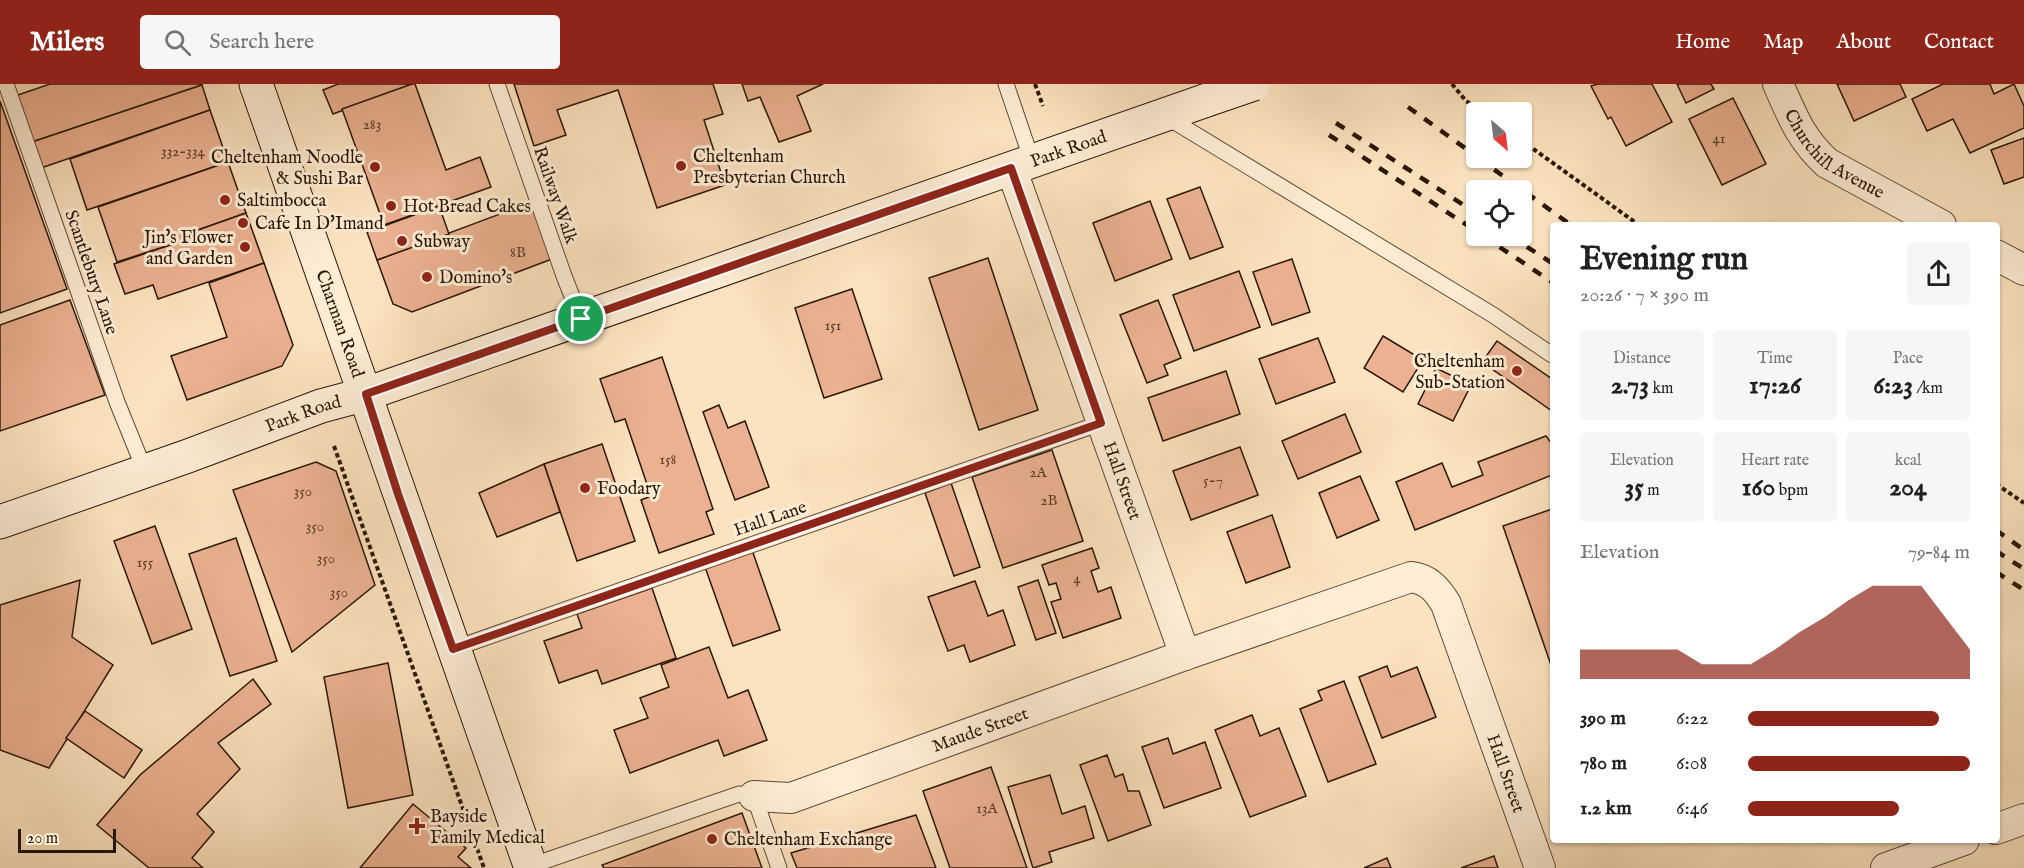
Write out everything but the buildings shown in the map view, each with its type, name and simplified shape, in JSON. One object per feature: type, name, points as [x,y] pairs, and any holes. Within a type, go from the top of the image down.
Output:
[{"type":"street","name":"Charman Road","points":[[256,84],[366,394],[398,494],[531,867]]},
{"type":"street","name":"Park Road","points":[[0,522],[321,406],[366,394],[1254,84]]},
{"type":"street","name":"Churchill Avenue","points":[[1779,84],[1799,131],[1813,150],[1827,163],[1935,222]]},
{"type":"street","name":"Hall Street","points":[[1022,165],[1101,423],[1185,655]]},
{"type":"street","points":[[2000,257],[2024,270]]},
{"type":"street","name":"Maude Street","points":[[754,796],[791,798],[1185,655],[1400,580],[1411,577],[1428,582]]},
{"type":"street","name":"Hall Street","points":[[1428,582],[1439,592],[1446,604],[1540,868]]},
{"type":"street","points":[[2000,828],[2024,819]]},
{"type":"street","points":[[1886,868],[1955,843]]},
{"type":"lane","name":"Scantlebury Lane","points":[[6,84],[120,410],[145,471]]},
{"type":"lane","name":"Railway Walk","points":[[497,84],[581,319]]},
{"type":"lane","points":[[1006,84],[1022,165]]},
{"type":"lane","points":[[1165,116],[1493,315],[1550,354]]},
{"type":"lane","name":"Hall Lane","points":[[453,649],[1101,423]]},
{"type":"lane","name":"Maude Street","points":[[531,867],[729,796],[739,794],[754,796]]},
{"type":"lane","points":[[754,796],[779,868]]},
{"type":"path","points":[[1035,84],[1043,106]]},
{"type":"path","points":[[1452,84],[1468,102]]},
{"type":"path","points":[[1532,148],[1635,222]]},
{"type":"path","points":[[334,446],[484,868]]},
{"type":"path","points":[[2000,487],[2024,504]]},
{"type":"railway","points":[[1408,107],[1466,149]]},
{"type":"railway","points":[[1336,123],[1466,207]]},
{"type":"railway","points":[[1329,135],[1466,224]]},
{"type":"railway","points":[[1492,168],[1567,222]]},
{"type":"railway","points":[[1498,246],[1550,281]]},
{"type":"railway","points":[[1526,246],[1550,262]]},
{"type":"railway","points":[[2000,533],[2024,550]]},
{"type":"railway","points":[[2000,554],[2024,569]]},
{"type":"railway","points":[[2000,575],[2024,590]]},
{"type":"place","name":"Cheltenham Presbyterian Church","points":[[681,166]]},
{"type":"place","name":"Cheltenham Noodle & Sushi Bar","points":[[375,167]]},
{"type":"place","name":"Saltimbocca","points":[[225,200]]},
{"type":"place","name":"Hot Bread Cakes","points":[[391,206]]},
{"type":"place","name":"Cafe In D'Imand","points":[[243,223]]},
{"type":"place","name":"Subway","points":[[402,241]]},
{"type":"place","name":"Jin's Flower and Garden","points":[[245,247]]},
{"type":"place","name":"Domino's","points":[[427,277]]},
{"type":"place","name":"Cheltenham Sub-Station","points":[[1517,371]]},
{"type":"place","name":"Foodary","points":[[585,488]]},
{"type":"place","name":"Bayside Family Medical","points":[[417,826]]},
{"type":"place","name":"Cheltenham Exchange","points":[[712,839]]},
{"type":"route","points":[[1011,168],[1101,423],[453,649],[398,494],[366,394],[581,319],[1011,168]]}]
